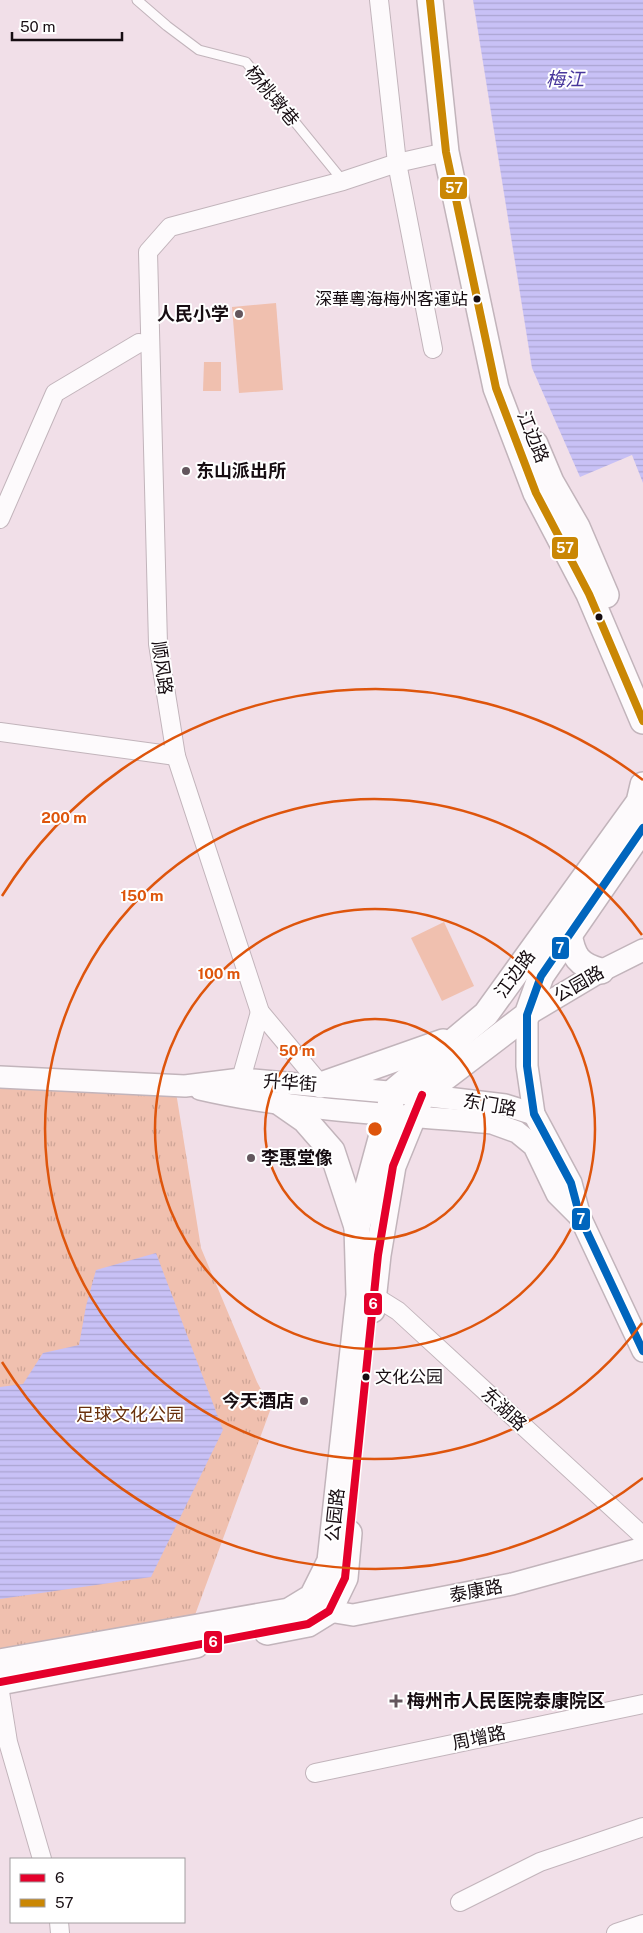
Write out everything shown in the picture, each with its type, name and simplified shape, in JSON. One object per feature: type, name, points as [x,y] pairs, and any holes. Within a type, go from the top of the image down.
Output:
[{"type":"main road","name":"江边路","points":[[430,0],[446,152],[496,388],[536,493],[589,594],[643,722]]},
{"type":"main road","name":"江边路","points":[[446,0],[448,43],[461,148],[511,385],[551,482],[577,527],[643,680]]},
{"type":"main road","name":"江边路","points":[[391,1102],[458,1037],[486,1014],[639,802],[643,785]]},
{"type":"main road","name":"江边路","points":[[527,1015],[541,976],[643,828]]},
{"type":"main road","points":[[570,934],[572,949],[578,959],[586,967],[601,971]]},
{"type":"main road","name":"公园路","points":[[0,1682],[308,1624],[320,1604],[330,1561],[366,1295],[393,1166],[418,1105],[527,1015]]},
{"type":"main road","points":[[321,1085],[458,1037]]},
{"type":"main road","name":"公园路","points":[[366,1295],[357,1227],[391,1102]]},
{"type":"main road","points":[[282,1104],[305,1120],[332,1151],[357,1227]]},
{"type":"main road","points":[[0,1662],[320,1604]]},
{"type":"street","points":[[379,0],[396,162],[433,348]]},
{"type":"street","name":"顺风路","points":[[321,1085],[260,1012],[176,756],[158,644],[148,252],[170,227],[343,181],[396,162],[446,152]]},
{"type":"street","points":[[0,519],[55,393],[139,344]]},
{"type":"street","points":[[0,732],[176,756]]},
{"type":"street","name":"公园路","points":[[527,1015],[601,971],[643,950]]},
{"type":"street","points":[[241,1079],[260,1012]]},
{"type":"street","points":[[527,1015],[526,1066],[534,1114]]},
{"type":"street","name":"升华街","points":[[0,1077],[185,1086],[241,1079],[321,1085],[391,1102]]},
{"type":"street","name":"升华街","points":[[185,1086],[241,1099],[282,1104],[391,1102]]},
{"type":"street","points":[[391,1102],[418,1105]]},
{"type":"street","name":"东门路","points":[[418,1105],[505,1105],[534,1114],[571,1183],[580,1217],[643,1350]]},
{"type":"street","name":"东门路","points":[[418,1105],[492,1123],[517,1132],[534,1146],[557,1194],[580,1217]]},
{"type":"street","name":"东湖路","points":[[366,1295],[398,1311],[643,1536]]},
{"type":"street","name":"泰康路","points":[[320,1604],[353,1615],[503,1586],[643,1548]]},
{"type":"street","points":[[0,1692],[8,1742],[42,1858]]},
{"type":"street","name":"周增路","points":[[315,1773],[643,1704]]},
{"type":"street","points":[[460,1902],[540,1862],[643,1827]]},
{"type":"street","points":[[616,1933],[643,1924]]},
{"type":"lane","name":"杨桃墩巷","points":[[137,0],[200,50],[246,62],[343,181]]},
{"type":"green space","points":[[276,303],[283,390],[239,393],[232,307]]},
{"type":"green space","points":[[204,362],[221,362],[221,391],[203,391]]},
{"type":"green space","points":[[444,922],[474,986],[442,1001],[411,938]]},
{"type":"green space","name":"足球文化公园","points":[[0,1075],[175,1086],[201,1248],[257,1382],[271,1408],[188,1634],[0,1668]]},
{"type":"water","name":"梅江","points":[[473,0],[643,0],[643,483],[632,455],[580,477],[532,368]]},
{"type":"water","points":[[156,1253],[223,1430],[151,1577],[0,1599],[0,1387],[23,1384],[43,1353],[79,1345],[86,1306],[96,1270]]},
{"type":"transit line","name":"57","points":[[430,0],[446,152],[496,388],[536,493],[589,594],[643,721]]},
{"type":"transit line","name":"7","points":[[643,828],[541,976],[527,1015],[527,1066],[534,1114],[571,1183],[580,1217],[643,1351]]},
{"type":"transit line","name":"6","points":[[0,1682],[308,1624],[329,1611],[345,1578],[378,1255],[393,1166],[422,1095]]},
{"type":"place","name":"深華粵海梅州客運站","points":[[477,299]]},
{"type":"place","name":"人民小学","points":[[239,314]]},
{"type":"place","name":"东山派出所","points":[[186,471]]},
{"type":"place","name":"李惠堂像","points":[[251,1158]]},
{"type":"place","name":"文化公园","points":[[366,1377]]},
{"type":"place","name":"今天酒店","points":[[304,1401]]},
{"type":"place","name":"梅州市人民医院泰康院区","points":[[396,1701]]}]
